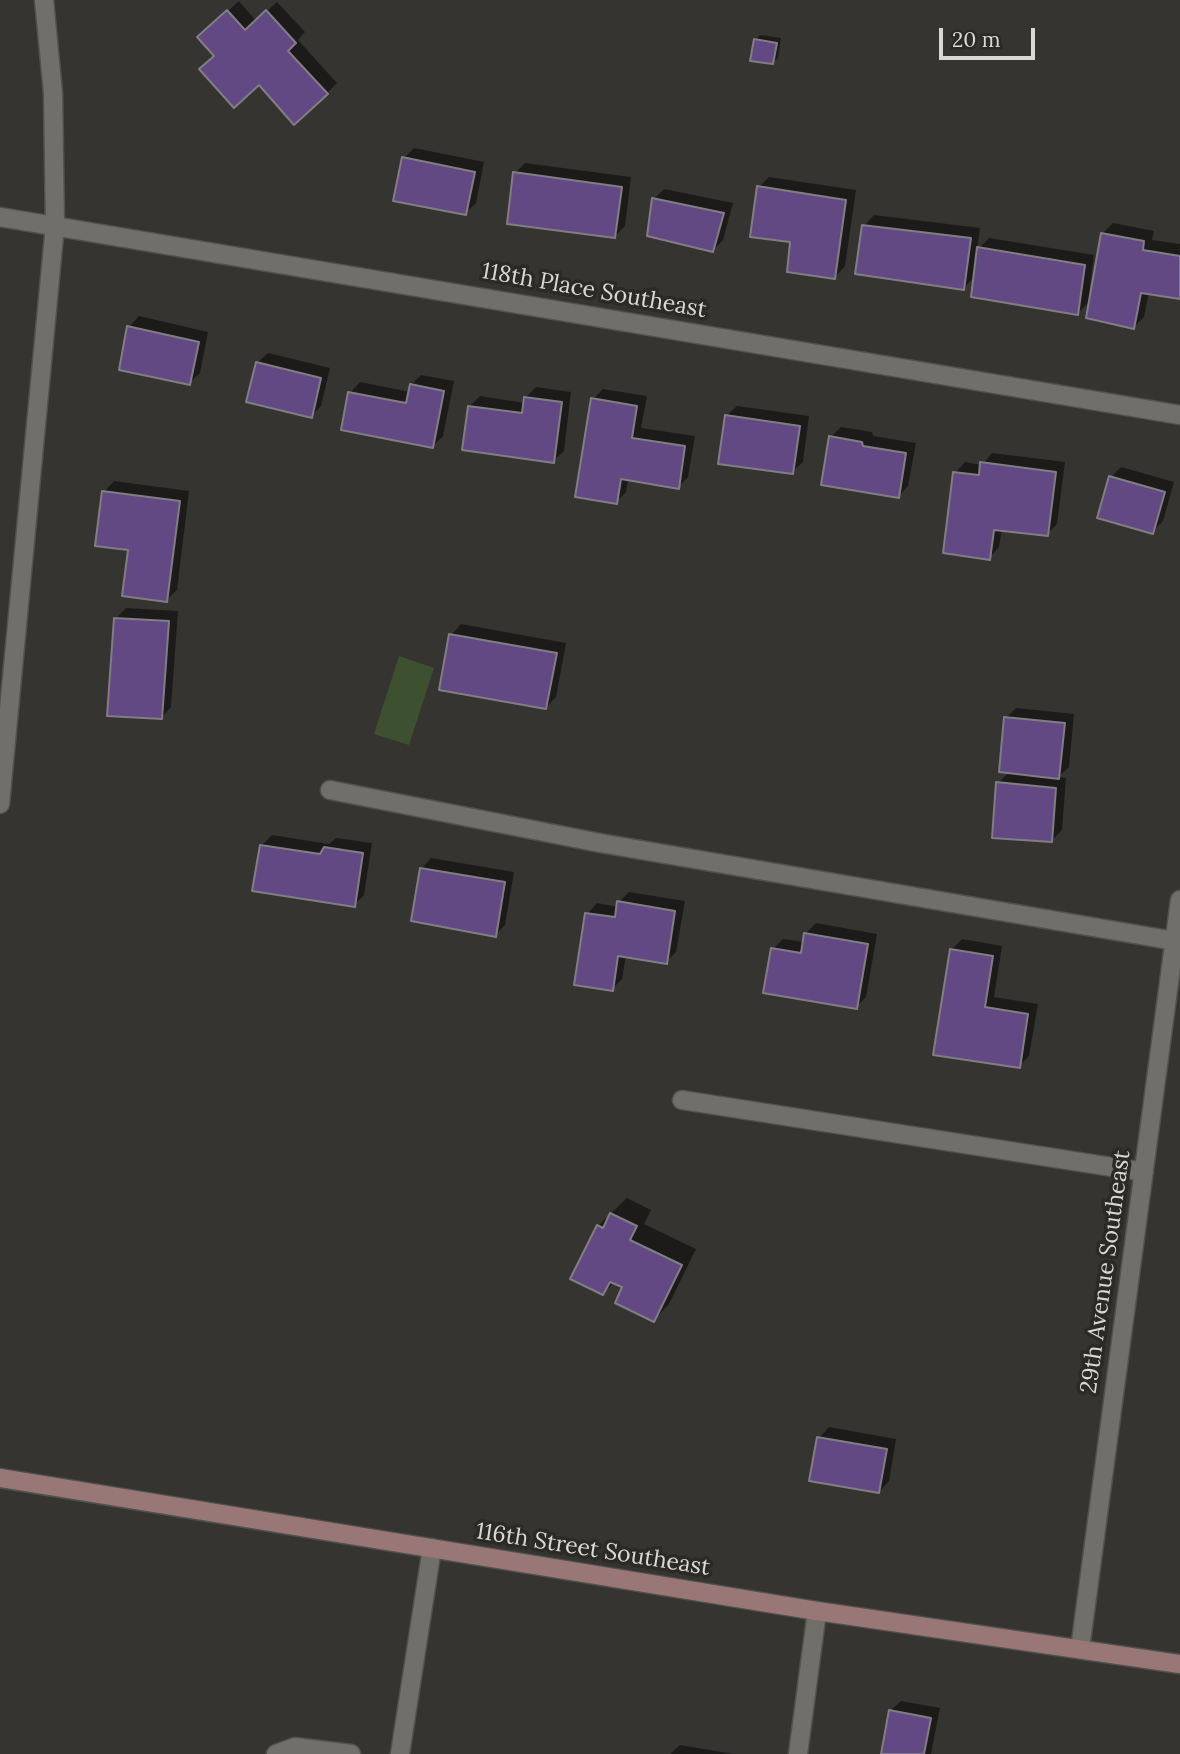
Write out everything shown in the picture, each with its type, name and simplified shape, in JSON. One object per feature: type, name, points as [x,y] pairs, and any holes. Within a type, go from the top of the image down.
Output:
[{"type":"street","points":[[0,804],[7,671],[55,225],[53,93],[44,0]]},
{"type":"street","name":"118th Place Southeast","points":[[0,217],[1180,415]]},
{"type":"street","points":[[330,790],[600,843],[1175,941]]},
{"type":"street","name":"29th Avenue Southeast","points":[[1080,1649],[1180,900]]},
{"type":"street","points":[[682,1100],[1144,1172]]},
{"type":"street","name":"116th Street Southeast","points":[[0,1478],[817,1611],[1180,1664]]},
{"type":"street","points":[[400,1754],[432,1549]]},
{"type":"street","points":[[798,1754],[817,1611]]},
{"type":"street","points":[[276,1754],[295,1747],[351,1754]]},
{"type":"green space","points":[[399,656],[434,668],[409,745],[374,734]]},
{"type":"building","points":[[227,10],[245,30],[266,10],[296,43],[288,51],[328,94],[294,125],[259,85],[234,108],[199,69],[214,56],[197,37]]},
{"type":"building","points":[[754,39],[777,43],[773,64],[750,61]]},
{"type":"building","points":[[402,157],[475,172],[466,215],[393,201]]},
{"type":"building","points":[[513,172],[622,187],[615,238],[507,224]]},
{"type":"building","points":[[757,186],[846,200],[835,279],[787,272],[790,242],[750,237]]},
{"type":"building","points":[[652,198],[724,213],[713,252],[647,236]]},
{"type":"building","points":[[862,225],[971,238],[964,290],[855,274]]},
{"type":"building","points":[[1101,233],[1144,241],[1143,250],[1180,256],[1180,299],[1141,293],[1134,329],[1086,318]]},
{"type":"building","points":[[977,247],[1085,265],[1078,315],[971,297]]},
{"type":"building","points":[[127,326],[199,342],[190,385],[119,370]]},
{"type":"building","points":[[256,362],[321,378],[312,418],[246,402]]},
{"type":"building","points":[[410,384],[444,391],[433,448],[341,430],[348,392],[406,403]]},
{"type":"building","points":[[524,397],[562,402],[554,463],[462,450],[468,406],[522,413]]},
{"type":"building","points":[[591,398],[637,406],[632,438],[685,446],[679,489],[621,479],[617,504],[575,497]]},
{"type":"building","points":[[725,415],[800,426],[793,474],[718,464]]},
{"type":"building","points":[[829,436],[862,442],[863,446],[906,453],[899,498],[821,485]]},
{"type":"building","points":[[980,462],[1056,472],[1048,536],[994,530],[990,560],[943,553],[953,472],[979,475]]},
{"type":"building","points":[[1109,476],[1165,492],[1153,534],[1097,518]]},
{"type":"building","points":[[102,491],[180,501],[167,602],[122,596],[128,550],[95,546]]},
{"type":"building","points":[[114,618],[169,621],[162,719],[107,716]]},
{"type":"building","points":[[449,634],[557,653],[546,709],[439,690]]},
{"type":"building","points":[[1004,717],[1065,723],[1059,779],[999,772]]},
{"type":"building","points":[[996,782],[1056,788],[1052,842],[992,838]]},
{"type":"building","points":[[260,845],[320,854],[324,847],[363,853],[355,907],[252,891]]},
{"type":"building","points":[[420,868],[505,882],[496,937],[411,921]]},
{"type":"building","points":[[617,901],[675,911],[667,964],[618,956],[613,991],[574,985],[585,913],[615,917]]},
{"type":"building","points":[[804,933],[868,944],[857,1009],[763,993],[771,948],[801,953]]},
{"type":"building","points":[[950,949],[993,956],[985,1007],[1028,1014],[1020,1068],[933,1055]]},
{"type":"building","points":[[610,1213],[637,1226],[630,1240],[682,1265],[654,1322],[615,1303],[622,1287],[610,1282],[603,1295],[570,1279],[597,1225],[603,1228]]},
{"type":"building","points":[[817,1437],[887,1449],[879,1493],[809,1481]]},
{"type":"building","points":[[889,1710],[931,1718],[924,1754],[881,1754]]}]
